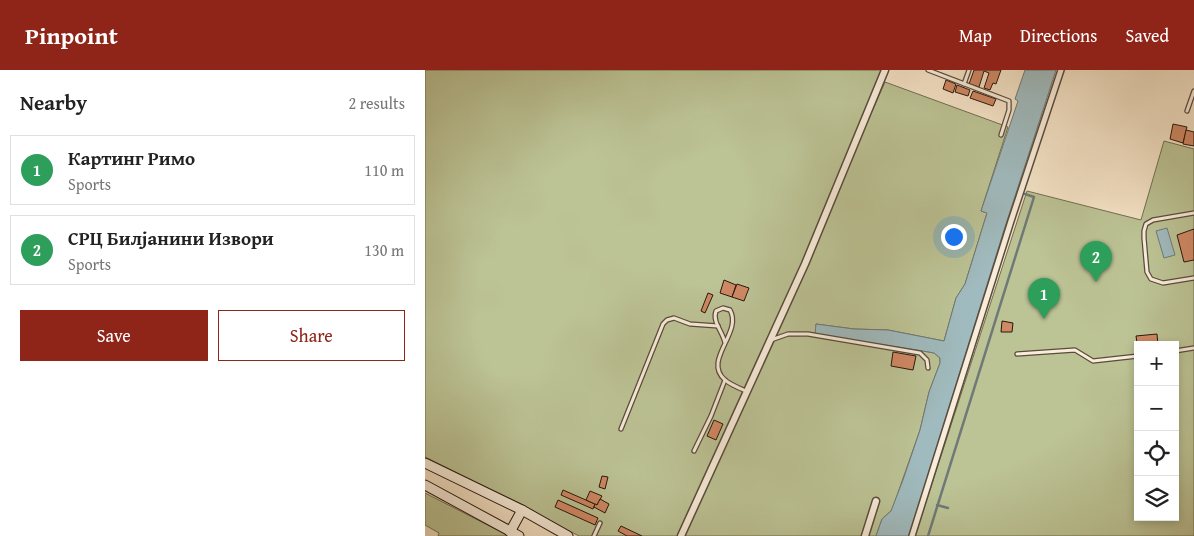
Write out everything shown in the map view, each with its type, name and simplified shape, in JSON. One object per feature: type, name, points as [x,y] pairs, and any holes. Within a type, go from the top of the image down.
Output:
[{"type":"main road","points":[[425,463],[522,510],[568,536]]},
{"type":"main road","points":[[425,485],[515,534],[522,510]]},
{"type":"street","points":[[681,536],[805,264],[885,70]]},
{"type":"street","points":[[912,536],[1011,221],[1061,70]]},
{"type":"street","points":[[865,536],[876,500]]},
{"type":"lane","points":[[928,70],[1009,101],[1009,110],[1001,134]]},
{"type":"lane","points":[[964,84],[969,70]]},
{"type":"lane","points":[[1187,111],[1194,91]]},
{"type":"lane","points":[[1194,213],[1153,220],[1147,224],[1144,231],[1147,272],[1151,279],[1163,283],[1194,278]]},
{"type":"lane","points":[[725,343],[724,336],[715,320],[716,311],[720,308],[727,308],[732,317],[725,343],[718,363],[718,370],[725,380],[746,391]]},
{"type":"lane","points":[[621,429],[663,324],[667,320],[674,318],[690,324],[718,326]]},
{"type":"lane","points":[[769,342],[782,335],[808,334],[920,354],[927,360],[928,368]]},
{"type":"lane","points":[[1179,350],[1194,348]]},
{"type":"lane","points":[[1017,354],[1075,350],[1093,361],[1134,356]]},
{"type":"lane","points":[[694,451],[711,416],[725,380]]},
{"type":"lane","points":[[594,536],[600,523]]},
{"type":"green space","points":[[425,70],[882,70],[803,260],[677,536],[579,536],[425,457]]},
{"type":"green space","points":[[885,82],[1008,127],[981,211],[987,213],[965,284],[956,298],[944,341],[888,330],[854,329],[816,324],[816,334],[929,352],[934,353],[940,358],[920,430],[891,511],[882,519],[876,536],[685,536]]},
{"type":"green space","points":[[1164,141],[1194,149],[1194,536],[915,536],[1027,191],[1141,220]]},
{"type":"green space","points":[[425,493],[509,536],[438,536],[439,533],[425,525]]},
{"type":"water","points":[[1025,70],[1056,70],[909,536],[876,536],[882,519],[891,511],[903,480],[920,430],[940,358],[934,353],[929,352],[815,334],[816,324],[854,329],[888,330],[944,341],[956,298],[965,284],[987,213],[981,211],[1018,101],[1015,99]]},
{"type":"water","points":[[1167,228],[1175,255],[1164,258],[1156,231]]},
{"type":"building","points":[[974,70],[1001,70],[996,84],[993,83],[990,90],[984,88],[989,73],[984,71],[979,87],[969,84]]},
{"type":"building","points":[[946,80],[956,84],[953,93],[943,89]]},
{"type":"building","points":[[957,85],[970,90],[968,96],[955,92]]},
{"type":"building","points":[[973,91],[996,99],[993,106],[970,98]]},
{"type":"building","points":[[1173,124],[1187,127],[1183,143],[1170,139]]},
{"type":"building","points":[[1186,130],[1194,132],[1194,146],[1183,144]]},
{"type":"building","points":[[1194,229],[1194,260],[1184,262],[1177,235]]},
{"type":"building","points":[[724,280],[736,285],[732,297],[720,293]]},
{"type":"building","points":[[737,284],[749,288],[744,301],[732,297]]},
{"type":"building","points":[[708,293],[713,295],[705,313],[701,311]]},
{"type":"building","points":[[1002,321],[1013,323],[1012,332],[1001,332]]},
{"type":"building","points":[[1157,334],[1158,341],[1137,341],[1136,336]]},
{"type":"building","points":[[893,352],[916,356],[913,370],[891,366]]},
{"type":"building","points":[[714,420],[723,424],[716,440],[707,436]]},
{"type":"building","points":[[602,476],[608,477],[605,489],[599,487]]},
{"type":"building","points":[[563,490],[595,504],[593,509],[561,495]]},
{"type":"building","points":[[590,491],[602,496],[597,505],[586,500]]},
{"type":"building","points":[[600,499],[609,504],[605,513],[594,507]]},
{"type":"building","points":[[558,500],[598,518],[595,525],[555,507]]},
{"type":"building","points":[[621,526],[642,536],[627,536],[618,531]]},
{"type":"waterway","points":[[928,536],[1034,197],[1025,194]]},
{"type":"waterway","points":[[937,505],[948,508]]},
{"type":"place","name":"СРЦ Билјанини Извори","points":[[1096,282]]},
{"type":"place","name":"Картинг Римо","points":[[1044,319]]}]
